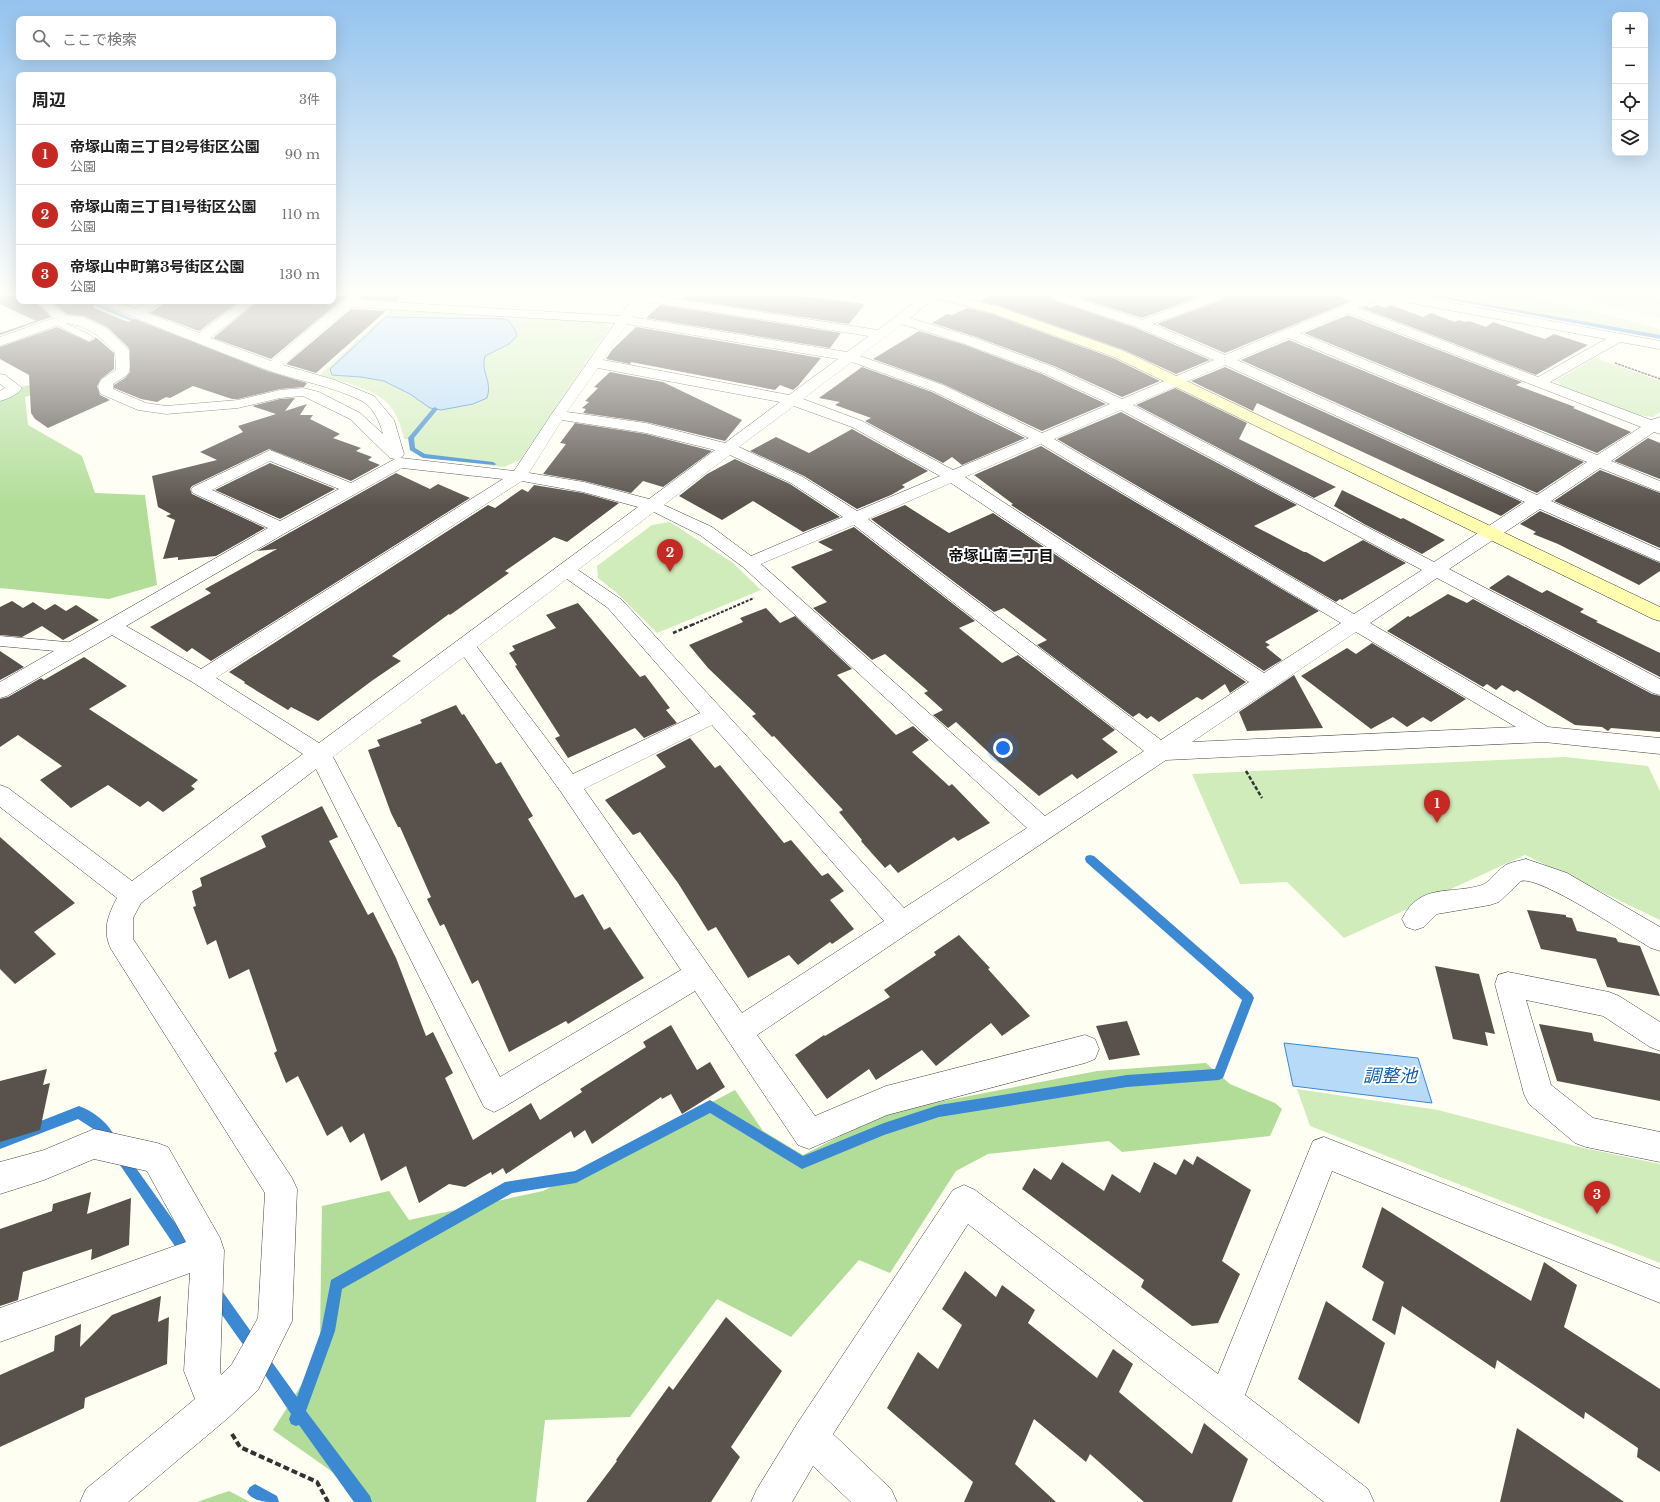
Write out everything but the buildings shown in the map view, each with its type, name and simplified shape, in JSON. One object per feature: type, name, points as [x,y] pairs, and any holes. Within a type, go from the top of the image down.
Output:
[{"type":"street","points":[[123,366],[123,372],[106,382],[106,391],[143,408],[166,410],[205,408],[238,404],[280,394],[303,392],[314,395],[355,416],[397,459],[519,476],[584,487],[652,505],[706,531],[749,562],[1044,829]]},
{"type":"street","points":[[273,366],[330,382],[369,399],[387,420],[397,459]]},
{"type":"street","points":[[201,678],[519,476],[593,366]]},
{"type":"street","points":[[611,366],[792,400],[857,424],[952,476],[1265,683]]},
{"type":"street","points":[[99,1502],[215,1405],[245,1377],[275,1321],[281,1189],[120,941],[120,918],[132,895],[838,366]]},
{"type":"street","points":[[876,366],[938,388],[1041,438],[1544,734]]},
{"type":"street","points":[[1037,366],[1121,404],[1660,688]]},
{"type":"street","points":[[1144,366],[1660,615]]},
{"type":"street","points":[[749,562],[1211,366]]},
{"type":"street","points":[[1239,366],[1660,557]]},
{"type":"street","points":[[1368,366],[1660,487]]},
{"type":"street","points":[[1498,366],[1658,425]]},
{"type":"street","points":[[1539,382],[1568,366]]},
{"type":"street","points":[[0,378],[15,388],[0,397]]},
{"type":"street","points":[[558,416],[646,428],[728,448],[797,480],[855,518],[1160,752],[1544,734],[1660,746]]},
{"type":"street","points":[[738,1032],[1538,502],[1658,425]]},
{"type":"street","points":[[281,528],[199,490],[270,455],[352,489]]},
{"type":"street","points":[[0,691],[77,648],[281,528],[352,489],[397,459]]},
{"type":"street","points":[[566,570],[614,604],[902,924]]},
{"type":"street","points":[[113,627],[201,678],[320,754],[494,1097],[699,974]]},
{"type":"street","points":[[465,645],[569,786],[809,1134],[886,1101],[1085,1049]]},
{"type":"street","points":[[569,786],[714,715]]},
{"type":"street","points":[[0,794],[132,895]]},
{"type":"street","points":[[1415,919],[1430,904],[1490,894],[1513,873],[1526,869],[1558,880],[1660,940]]},
{"type":"street","points":[[1660,1038],[1609,1004],[1508,984],[1540,1094],[1586,1132],[1660,1147]]},
{"type":"street","points":[[0,1178],[44,1165],[94,1144],[157,1158],[208,1250],[202,1371],[215,1405]]},
{"type":"street","points":[[1224,1402],[1324,1152],[1660,1286]]},
{"type":"street","points":[[770,1502],[810,1437],[964,1201],[1355,1502]]},
{"type":"street","points":[[0,1325],[208,1250]]},
{"type":"street","points":[[810,1437],[878,1502]]},
{"type":"lane","points":[[0,641],[77,648]]},
{"type":"path","points":[[1624,366],[1660,379]]},
{"type":"path","points":[[650,643],[777,588]]},
{"type":"path","points":[[215,1405],[240,1447],[317,1482],[328,1502]]},
{"type":"green space","points":[[330,366],[584,366],[520,460],[504,467],[421,457],[410,450],[409,439],[404,439],[396,415],[385,401],[377,395],[358,386],[320,375]]},
{"type":"green space","points":[[1581,366],[1618,366],[1660,381],[1660,412],[1653,417],[1637,415],[1562,387],[1557,380]]},
{"type":"green space","points":[[54,379],[96,379],[25,397],[28,425],[82,456],[95,493],[145,495],[157,585],[109,599],[0,588],[0,400],[21,387]]},
{"type":"green space","points":[[670,522],[733,563],[761,590],[657,633],[617,593],[598,578],[597,566],[652,525]]},
{"type":"green space","points":[[1565,757],[1648,766],[1660,791],[1660,920],[1525,855],[1344,938],[1287,882],[1240,884],[1192,774]]},
{"type":"green space","points":[[1206,1063],[1230,1084],[1275,1103],[1282,1109],[1270,1136],[1122,1152],[1109,1141],[988,1154],[956,1171],[890,1273],[859,1260],[791,1337],[717,1299],[630,1417],[545,1420],[536,1502],[370,1502],[327,1468],[273,1430],[310,1371],[320,1337],[322,1206],[389,1191],[409,1220],[543,1191],[735,1090],[763,1131],[803,1155],[887,1112],[1097,1071]]},
{"type":"green space","points":[[1297,1089],[1438,1110],[1579,1147],[1660,1164],[1660,1263],[1310,1126]]},
{"type":"green space","points":[[229,1491],[250,1502],[197,1502]]},
{"type":"water","points":[[333,366],[484,366],[489,387],[487,398],[473,404],[441,410],[430,408],[410,394],[384,381],[361,377],[332,375],[330,369]]},
{"type":"water","name":"調整池","points":[[1284,1043],[1418,1058],[1432,1103],[1293,1086]]},
{"type":"waterway","points":[[435,409],[411,438],[412,449],[423,456],[493,464]]},
{"type":"waterway","points":[[298,1412],[328,1331],[336,1285],[510,1187],[576,1177],[710,1106],[802,1163],[884,1129],[939,1111],[1127,1081],[1219,1074],[1248,998],[1090,859]]},
{"type":"waterway","points":[[0,1143],[79,1112],[102,1128],[111,1141]]},
{"type":"waterway","points":[[122,1158],[188,1253]]},
{"type":"waterway","points":[[215,1293],[254,1348]]},
{"type":"waterway","points":[[262,1360],[298,1412]]},
{"type":"waterway","points":[[296,1419],[298,1412]]},
{"type":"waterway","points":[[298,1412],[364,1502]]},
{"type":"waterway","points":[[255,1492],[271,1502]]},
{"type":"place","name":"帝塚山南三丁目1号街区公園","points":[[670,572]]},
{"type":"place","name":"帝塚山南三丁目2号街区公園","points":[[1437,823]]},
{"type":"place","name":"帝塚山中町第3号街区公園","points":[[1597,1214]]},
{"type":"district","name":"帝塚山南三丁目","points":[[1001,556]]}]
